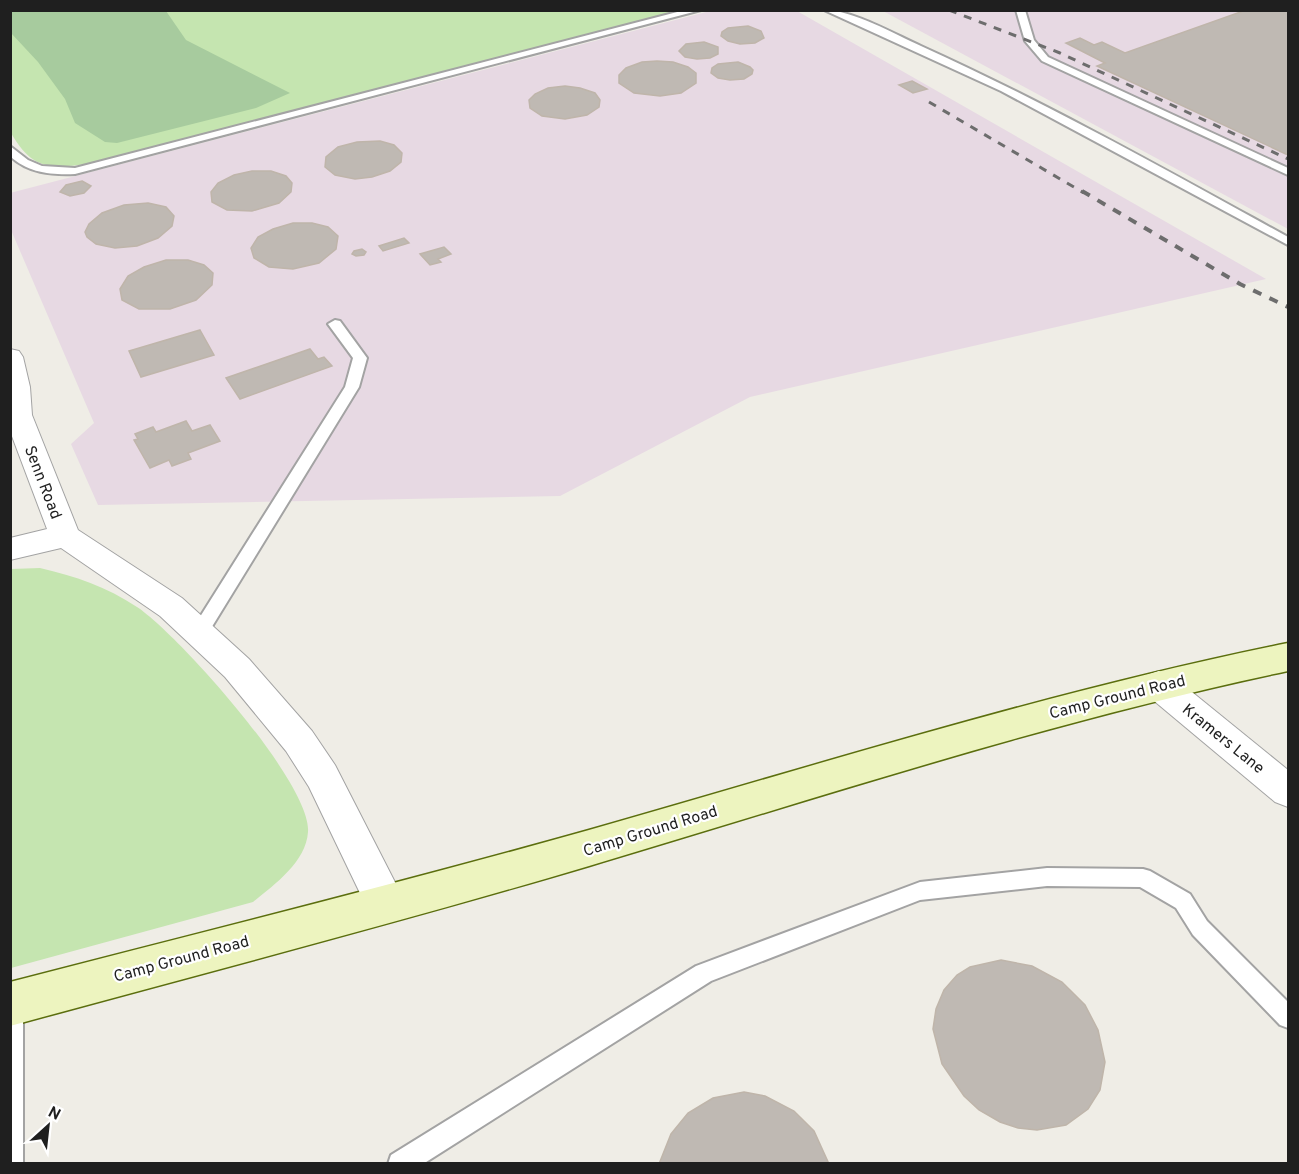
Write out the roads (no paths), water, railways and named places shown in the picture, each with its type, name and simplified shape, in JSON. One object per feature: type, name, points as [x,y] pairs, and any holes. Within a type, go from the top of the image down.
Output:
[{"type":"street","name":"Senn Road","points":[[10,357],[17,387],[18,415],[65,536]]},
{"type":"street","points":[[10,549],[65,536],[171,607],[237,668],[299,741],[322,776],[386,903]]},
{"type":"street","name":"Camp Ground Road","points":[[11,1004],[587,849],[1030,717],[1159,685],[1288,657]]},
{"type":"street","name":"Kramers Lane","points":[[1159,685],[1288,791]]},
{"type":"lane","points":[[10,149],[18,159],[34,168],[52,172],[75,171],[698,10]]},
{"type":"lane","points":[[828,10],[887,33],[1077,126],[1288,242]]},
{"type":"lane","points":[[1020,10],[1030,41],[1045,59],[1288,172]]},
{"type":"lane","points":[[199,633],[352,387],[360,358],[335,324]]},
{"type":"lane","points":[[400,1164],[704,973],[920,891],[1047,876],[1143,878],[1182,901],[1200,928],[1288,1017]]},
{"type":"lane","points":[[11,1004],[11,1164]]},
{"type":"railway","points":[[949,10],[1060,53],[1288,159]]},
{"type":"railway","points":[[929,102],[1084,193]]},
{"type":"railway","points":[[1082,191],[1240,284],[1288,307]]}]
